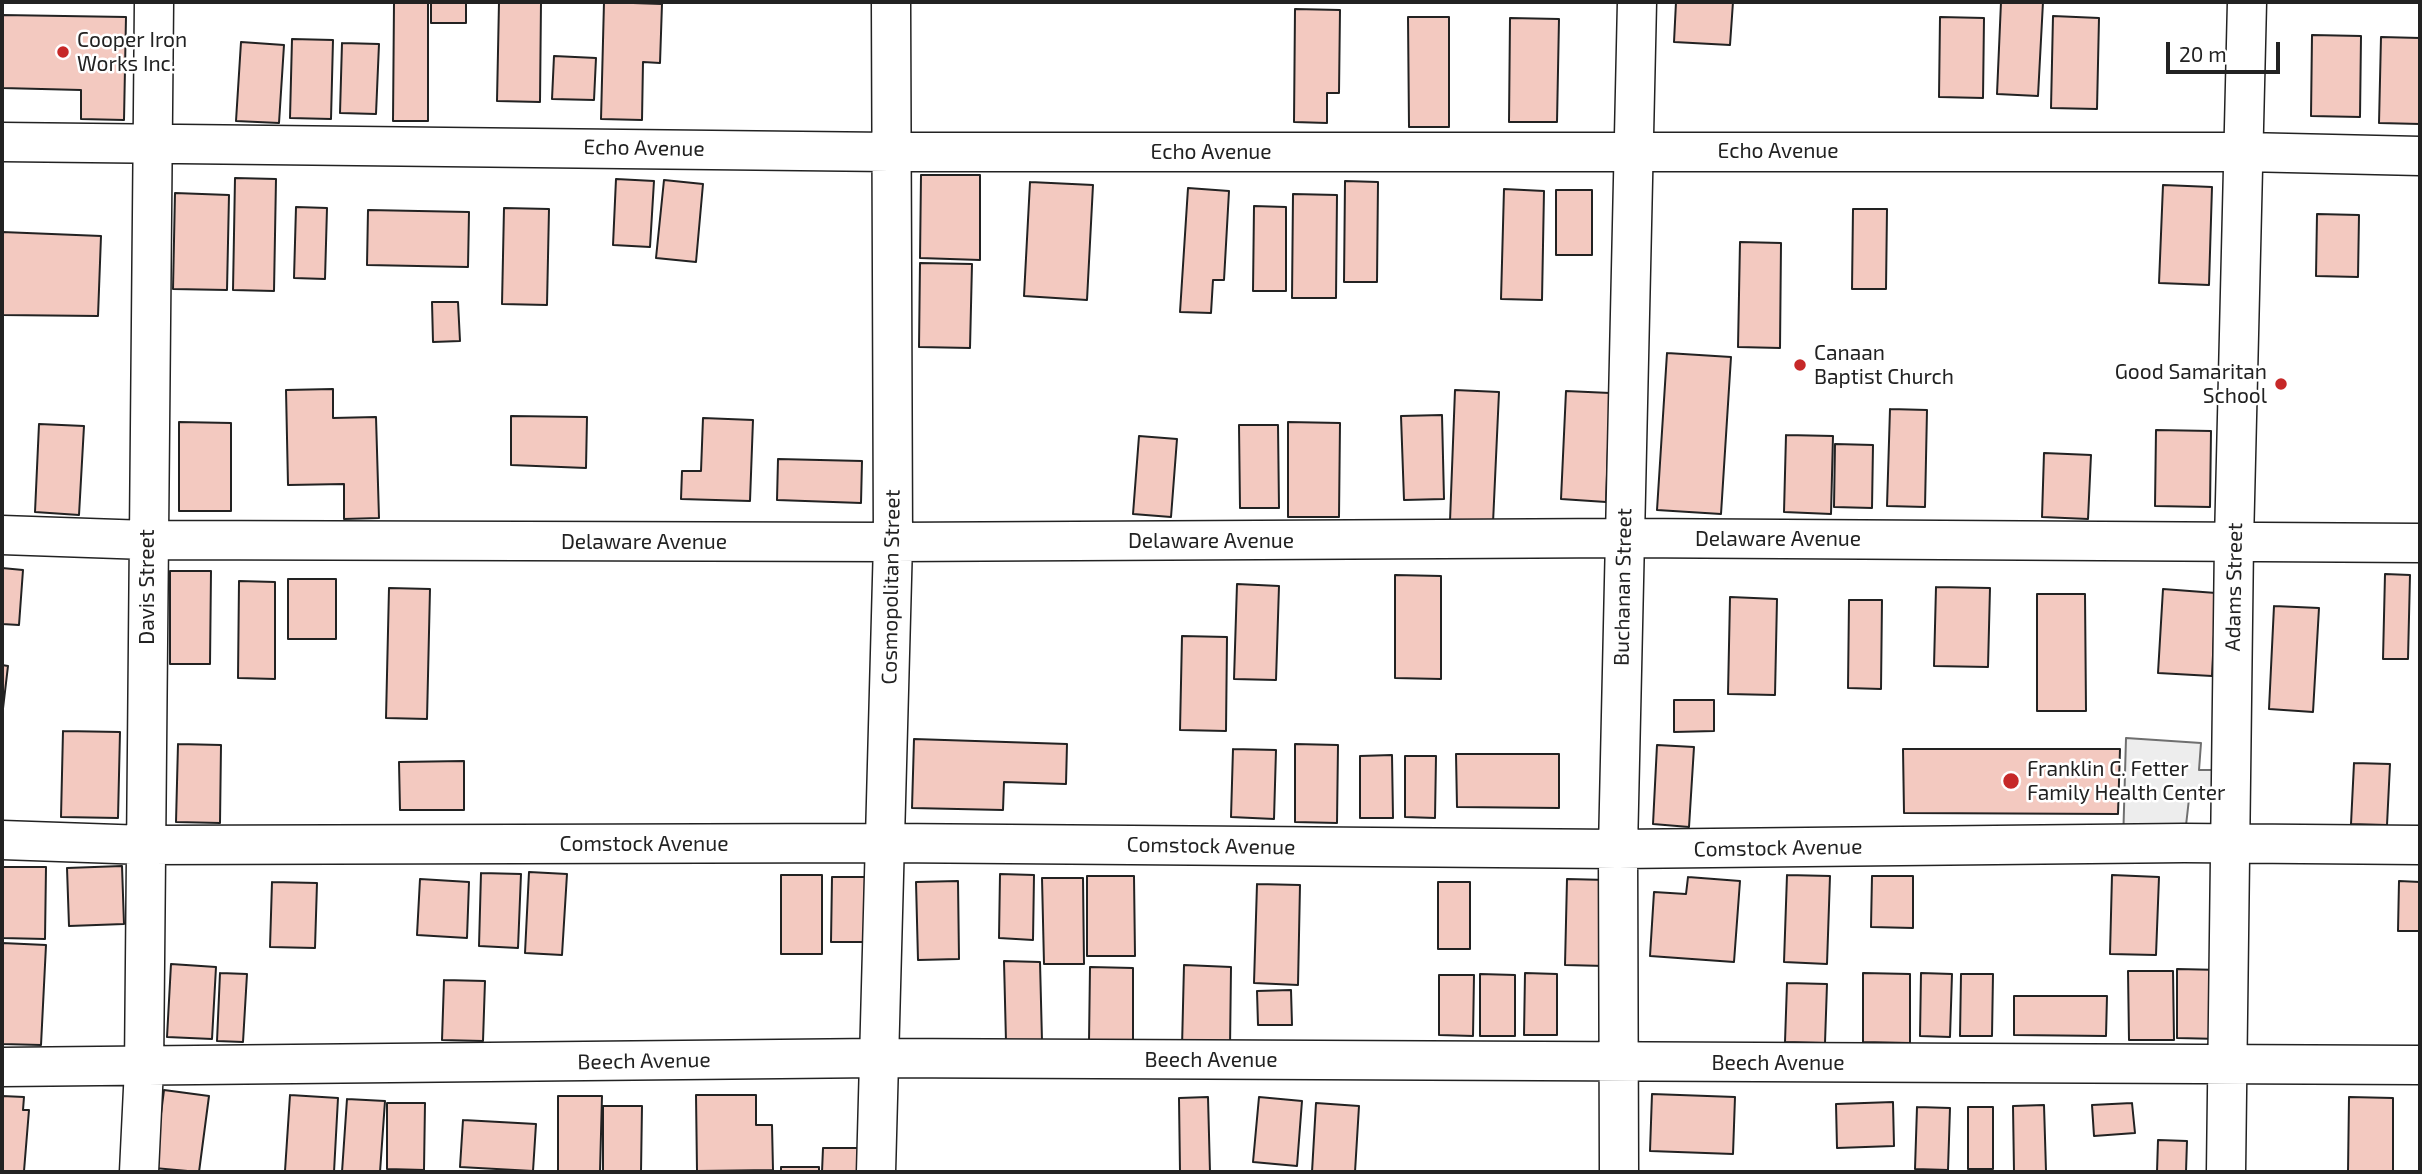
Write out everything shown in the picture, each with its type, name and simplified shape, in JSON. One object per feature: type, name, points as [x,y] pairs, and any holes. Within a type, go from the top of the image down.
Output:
[{"type":"street","name":"Davis Street","points":[[139,1172],[144,1068],[146,540],[153,2]]},
{"type":"street","name":"Cosmopolitan Street","points":[[876,1172],[877,1058],[887,843],[893,542],[889,152],[891,2]]},
{"type":"street","name":"Buchanan Street","points":[[1619,1172],[1618,849],[1637,2]]},
{"type":"street","name":"Adams Street","points":[[2227,1172],[2234,542],[2247,2]]},
{"type":"street","name":"Echo Avenue","points":[[2,142],[153,141],[889,152],[2244,152],[2420,156]]},
{"type":"street","name":"Delaware Avenue","points":[[2,535],[146,540],[893,542],[1624,538],[2420,542]]},
{"type":"street","name":"Comstock Avenue","points":[[2,840],[146,845],[887,843],[1618,849],[2230,843],[2420,845]]},
{"type":"street","name":"Beech Avenue","points":[[2,1068],[877,1058],[2420,1065]]},
{"type":"shaded area","points":[[2126,738],[2201,743],[2199,770],[2231,770],[2231,799],[2189,799],[2184,843],[2123,844]]},
{"type":"building","points":[[394,2],[428,3],[428,121],[393,121]]},
{"type":"building","points":[[431,2],[466,2],[466,23],[431,23]]},
{"type":"building","points":[[499,2],[541,2],[540,102],[497,101]]},
{"type":"building","points":[[604,2],[662,4],[660,63],[643,62],[642,120],[601,119]]},
{"type":"building","points":[[1676,2],[1733,2],[1730,45],[1674,42]]},
{"type":"building","points":[[2001,2],[2043,2],[2038,96],[1997,94]]},
{"type":"building","points":[[1295,9],[1340,10],[1339,93],[1327,93],[1327,123],[1294,122]]},
{"type":"building","name":"Cooper Iron Works Inc.","points":[[2,15],[126,17],[124,120],[81,119],[81,90],[2,88]]},
{"type":"building","points":[[2053,16],[2099,18],[2097,109],[2051,108]]},
{"type":"building","points":[[1408,17],[1449,17],[1449,127],[1409,127]]},
{"type":"building","points":[[1940,17],[1984,18],[1983,98],[1939,97]]},
{"type":"building","points":[[1510,18],[1559,19],[1557,122],[1509,122]]},
{"type":"building","points":[[2312,35],[2361,36],[2360,117],[2311,116]]},
{"type":"building","points":[[2381,37],[2420,38],[2420,124],[2379,123]]},
{"type":"building","points":[[292,39],[333,40],[331,119],[290,118]]},
{"type":"building","points":[[241,42],[284,45],[279,123],[236,121]]},
{"type":"building","points":[[342,43],[379,44],[376,114],[340,113]]},
{"type":"building","points":[[554,56],[596,58],[594,100],[552,99]]},
{"type":"building","points":[[921,175],[980,175],[980,260],[920,258]]},
{"type":"building","points":[[235,178],[276,179],[274,291],[233,290]]},
{"type":"building","points":[[616,179],[654,181],[650,247],[613,245]]},
{"type":"building","points":[[664,180],[703,184],[696,262],[656,258]]},
{"type":"building","points":[[1345,181],[1378,182],[1377,282],[1344,282]]},
{"type":"building","points":[[1030,182],[1093,185],[1087,300],[1024,296]]},
{"type":"building","points":[[2163,185],[2212,187],[2209,285],[2159,283]]},
{"type":"building","points":[[1188,188],[1229,191],[1224,280],[1213,280],[1211,313],[1180,312]]},
{"type":"building","points":[[1504,189],[1544,191],[1542,300],[1501,299]]},
{"type":"building","points":[[1556,190],[1592,190],[1592,255],[1556,255]]},
{"type":"building","points":[[175,193],[229,195],[227,290],[173,289]]},
{"type":"building","points":[[1293,194],[1337,195],[1336,298],[1292,298]]},
{"type":"building","points":[[1254,206],[1286,207],[1286,291],[1253,291]]},
{"type":"building","points":[[296,207],[327,208],[325,279],[294,278]]},
{"type":"building","points":[[504,208],[549,209],[547,305],[502,304]]},
{"type":"building","points":[[1853,209],[1887,209],[1886,289],[1852,289]]},
{"type":"building","points":[[368,210],[469,212],[468,267],[367,265]]},
{"type":"building","points":[[2317,214],[2359,215],[2358,277],[2316,276]]},
{"type":"building","points":[[2,232],[101,236],[98,316],[2,315]]},
{"type":"building","points":[[1740,242],[1781,243],[1780,348],[1738,347]]},
{"type":"building","points":[[920,263],[972,264],[970,348],[919,347]]},
{"type":"building","points":[[432,302],[458,302],[460,341],[433,342]]},
{"type":"building","points":[[1667,353],[1731,357],[1721,514],[1657,510]]},
{"type":"building","points":[[333,389],[333,418],[376,417],[379,518],[344,519],[344,484],[288,485],[286,390]]},
{"type":"building","points":[[1455,390],[1499,392],[1493,523],[1450,521]]},
{"type":"building","points":[[1566,391],[1610,393],[1606,502],[1561,499]]},
{"type":"building","points":[[1890,409],[1927,410],[1925,507],[1887,506]]},
{"type":"building","points":[[1442,415],[1444,499],[1404,500],[1401,416]]},
{"type":"building","points":[[511,416],[587,417],[586,468],[511,465]]},
{"type":"building","points":[[703,418],[753,420],[750,501],[681,499],[682,471],[701,471]]},
{"type":"building","points":[[179,422],[231,423],[231,511],[179,511]]},
{"type":"building","points":[[1288,422],[1340,423],[1339,517],[1288,517]]},
{"type":"building","points":[[39,424],[84,426],[79,515],[35,512]]},
{"type":"building","points":[[1239,425],[1278,425],[1279,508],[1240,508]]},
{"type":"building","points":[[2156,430],[2211,431],[2210,507],[2155,506]]},
{"type":"building","points":[[1786,435],[1833,436],[1831,514],[1784,512]]},
{"type":"building","points":[[1139,436],[1177,439],[1171,517],[1133,514]]},
{"type":"building","points":[[1835,444],[1873,445],[1872,508],[1834,507]]},
{"type":"building","points":[[2044,453],[2091,455],[2088,519],[2042,517]]},
{"type":"building","points":[[778,459],[862,461],[861,503],[777,500]]},
{"type":"building","points":[[2,568],[23,570],[19,625],[2,624]]},
{"type":"building","points":[[170,571],[211,571],[210,664],[170,664]]},
{"type":"building","points":[[2385,574],[2410,575],[2408,659],[2383,659]]},
{"type":"building","points":[[1395,575],[1441,576],[1441,679],[1395,678]]},
{"type":"building","points":[[288,579],[336,579],[336,639],[288,639]]},
{"type":"building","points":[[239,581],[275,582],[275,679],[238,678]]},
{"type":"building","points":[[1237,584],[1279,586],[1276,680],[1234,679]]},
{"type":"building","points":[[1936,587],[1990,588],[1988,667],[1934,666]]},
{"type":"building","points":[[389,588],[430,589],[427,719],[386,718]]},
{"type":"building","points":[[2163,589],[2216,593],[2212,676],[2158,673]]},
{"type":"building","points":[[2037,594],[2085,594],[2086,711],[2037,711]]},
{"type":"building","points":[[1730,597],[1777,599],[1775,695],[1728,694]]},
{"type":"building","points":[[1849,600],[1882,600],[1881,689],[1848,688]]},
{"type":"building","points":[[2274,606],[2319,608],[2313,712],[2269,709]]},
{"type":"building","points":[[1182,636],[1227,637],[1226,731],[1180,730]]},
{"type":"building","points":[[2,665],[8,666],[2,717]]},
{"type":"building","points":[[1674,700],[1714,700],[1714,731],[1674,732]]},
{"type":"building","points":[[63,731],[120,732],[118,818],[61,817]]},
{"type":"building","points":[[914,739],[1067,744],[1066,784],[1004,782],[1003,810],[912,808]]},
{"type":"building","points":[[178,744],[221,745],[220,823],[176,822]]},
{"type":"building","points":[[1295,744],[1338,745],[1337,823],[1295,822]]},
{"type":"building","points":[[1657,745],[1694,747],[1689,827],[1653,824]]},
{"type":"building","points":[[1233,749],[1276,750],[1274,819],[1231,817]]},
{"type":"building","name":"Franklin C. Fetter Family Health Center","points":[[1903,749],[2120,749],[2118,814],[1904,813]]},
{"type":"building","points":[[1456,754],[1559,754],[1559,808],[1457,807]]},
{"type":"building","points":[[1392,755],[1393,818],[1360,818],[1360,756]]},
{"type":"building","points":[[1405,756],[1436,756],[1435,818],[1405,817]]},
{"type":"building","points":[[464,761],[464,810],[400,810],[399,762]]},
{"type":"building","points":[[2354,763],[2390,764],[2387,825],[2351,824]]},
{"type":"building","points":[[122,866],[124,924],[69,926],[67,868]]},
{"type":"building","points":[[2,867],[46,867],[45,939],[2,938]]},
{"type":"building","points":[[529,872],[567,874],[562,955],[525,953]]},
{"type":"building","points":[[481,873],[521,874],[518,948],[479,946]]},
{"type":"building","points":[[1000,874],[1034,875],[1033,940],[999,938]]},
{"type":"building","points":[[781,875],[822,875],[822,954],[781,954]]},
{"type":"building","points":[[1787,875],[1830,876],[1827,964],[1784,962]]},
{"type":"building","points":[[2112,875],[2159,877],[2156,955],[2110,954]]},
{"type":"building","points":[[1087,876],[1134,876],[1135,956],[1087,956]]},
{"type":"building","points":[[1872,876],[1913,876],[1913,928],[1871,927]]},
{"type":"building","points":[[832,877],[865,877],[864,942],[831,942]]},
{"type":"building","points":[[1688,877],[1740,881],[1734,962],[1650,956],[1654,892],[1686,894]]},
{"type":"building","points":[[1042,878],[1083,878],[1084,964],[1044,964]]},
{"type":"building","points":[[420,879],[469,882],[467,938],[417,935]]},
{"type":"building","points":[[1567,879],[1607,880],[1605,966],[1565,965]]},
{"type":"building","points":[[958,881],[959,959],[918,960],[916,882]]},
{"type":"building","points":[[2399,881],[2420,882],[2420,931],[2398,931]]},
{"type":"building","points":[[272,882],[317,883],[315,948],[270,947]]},
{"type":"building","points":[[1438,882],[1470,882],[1470,949],[1438,949]]},
{"type":"building","points":[[1257,884],[1300,885],[1298,985],[1254,983]]},
{"type":"building","points":[[2,943],[46,945],[41,1045],[2,1044]]},
{"type":"building","points":[[1004,961],[1040,962],[1042,1041],[1006,1042]]},
{"type":"building","points":[[171,964],[216,967],[212,1039],[167,1037]]},
{"type":"building","points":[[1184,965],[1231,967],[1230,1048],[1182,1047]]},
{"type":"building","points":[[1090,967],[1133,968],[1133,1043],[1089,1042]]},
{"type":"building","points":[[2177,969],[2222,970],[2220,1039],[2177,1038]]},
{"type":"building","points":[[2128,971],[2173,971],[2174,1040],[2129,1040]]},
{"type":"building","points":[[220,973],[247,974],[243,1042],[217,1041]]},
{"type":"building","points":[[1525,973],[1557,974],[1557,1035],[1524,1035]]},
{"type":"building","points":[[1863,973],[1910,974],[1910,1043],[1863,1042]]},
{"type":"building","points":[[1921,973],[1952,974],[1950,1037],[1920,1036]]},
{"type":"building","points":[[1480,974],[1515,975],[1515,1036],[1480,1036]]},
{"type":"building","points":[[1961,974],[1993,974],[1992,1036],[1960,1036]]},
{"type":"building","points":[[1439,975],[1474,975],[1473,1036],[1439,1035]]},
{"type":"building","points":[[444,980],[485,981],[483,1041],[442,1040]]},
{"type":"building","points":[[1787,983],[1827,984],[1825,1043],[1785,1042]]},
{"type":"building","points":[[1291,990],[1292,1025],[1258,1025],[1257,991]]},
{"type":"building","points":[[2014,996],[2107,996],[2106,1036],[2014,1035]]},
{"type":"building","points":[[164,1090],[209,1096],[199,1172],[154,1168]]},
{"type":"building","points":[[1652,1094],[1735,1097],[1733,1154],[1650,1151]]},
{"type":"building","points":[[290,1095],[338,1098],[334,1172],[285,1171]]},
{"type":"building","points":[[696,1095],[756,1095],[756,1125],[772,1125],[773,1170],[697,1171]]},
{"type":"building","points":[[2,1096],[24,1097],[23,1110],[29,1110],[24,1171],[2,1171]]},
{"type":"building","points":[[558,1096],[602,1096],[600,1172],[558,1172]]},
{"type":"building","points":[[1208,1097],[1210,1172],[1180,1172],[1179,1098]]},
{"type":"building","points":[[1259,1097],[1302,1101],[1297,1166],[1253,1162]]},
{"type":"building","points":[[2349,1097],[2393,1098],[2393,1172],[2348,1172]]},
{"type":"building","points":[[347,1099],[385,1101],[380,1172],[342,1172]]},
{"type":"building","points":[[1893,1102],[1894,1146],[1837,1148],[1836,1104]]},
{"type":"building","points":[[387,1103],[425,1103],[424,1170],[387,1169]]},
{"type":"building","points":[[1316,1103],[1359,1106],[1355,1172],[1312,1172]]},
{"type":"building","points":[[2132,1103],[2135,1133],[2094,1136],[2092,1105]]},
{"type":"building","points":[[2044,1105],[2046,1171],[2014,1172],[2013,1106]]},
{"type":"building","points":[[603,1106],[642,1106],[641,1172],[603,1172]]},
{"type":"building","points":[[1917,1107],[1950,1108],[1948,1170],[1915,1169]]},
{"type":"building","points":[[1968,1107],[1993,1107],[1993,1169],[1968,1169]]},
{"type":"building","points":[[463,1120],[536,1124],[533,1171],[460,1167]]},
{"type":"building","points":[[2158,1140],[2187,1141],[2186,1172],[2157,1172]]},
{"type":"building","points":[[823,1148],[865,1148],[864,1172],[822,1172]]},
{"type":"building","points":[[781,1167],[819,1167],[819,1172],[781,1172]]},
{"type":"place","name":"Cooper Iron Works Inc.","points":[[63,52]]},
{"type":"place","name":"Canaan Baptist Church","points":[[1800,365]]},
{"type":"place","name":"Good Samaritan School","points":[[2281,384]]},
{"type":"place","name":"Franklin C. Fetter Family Health Center","points":[[2011,781]]}]
